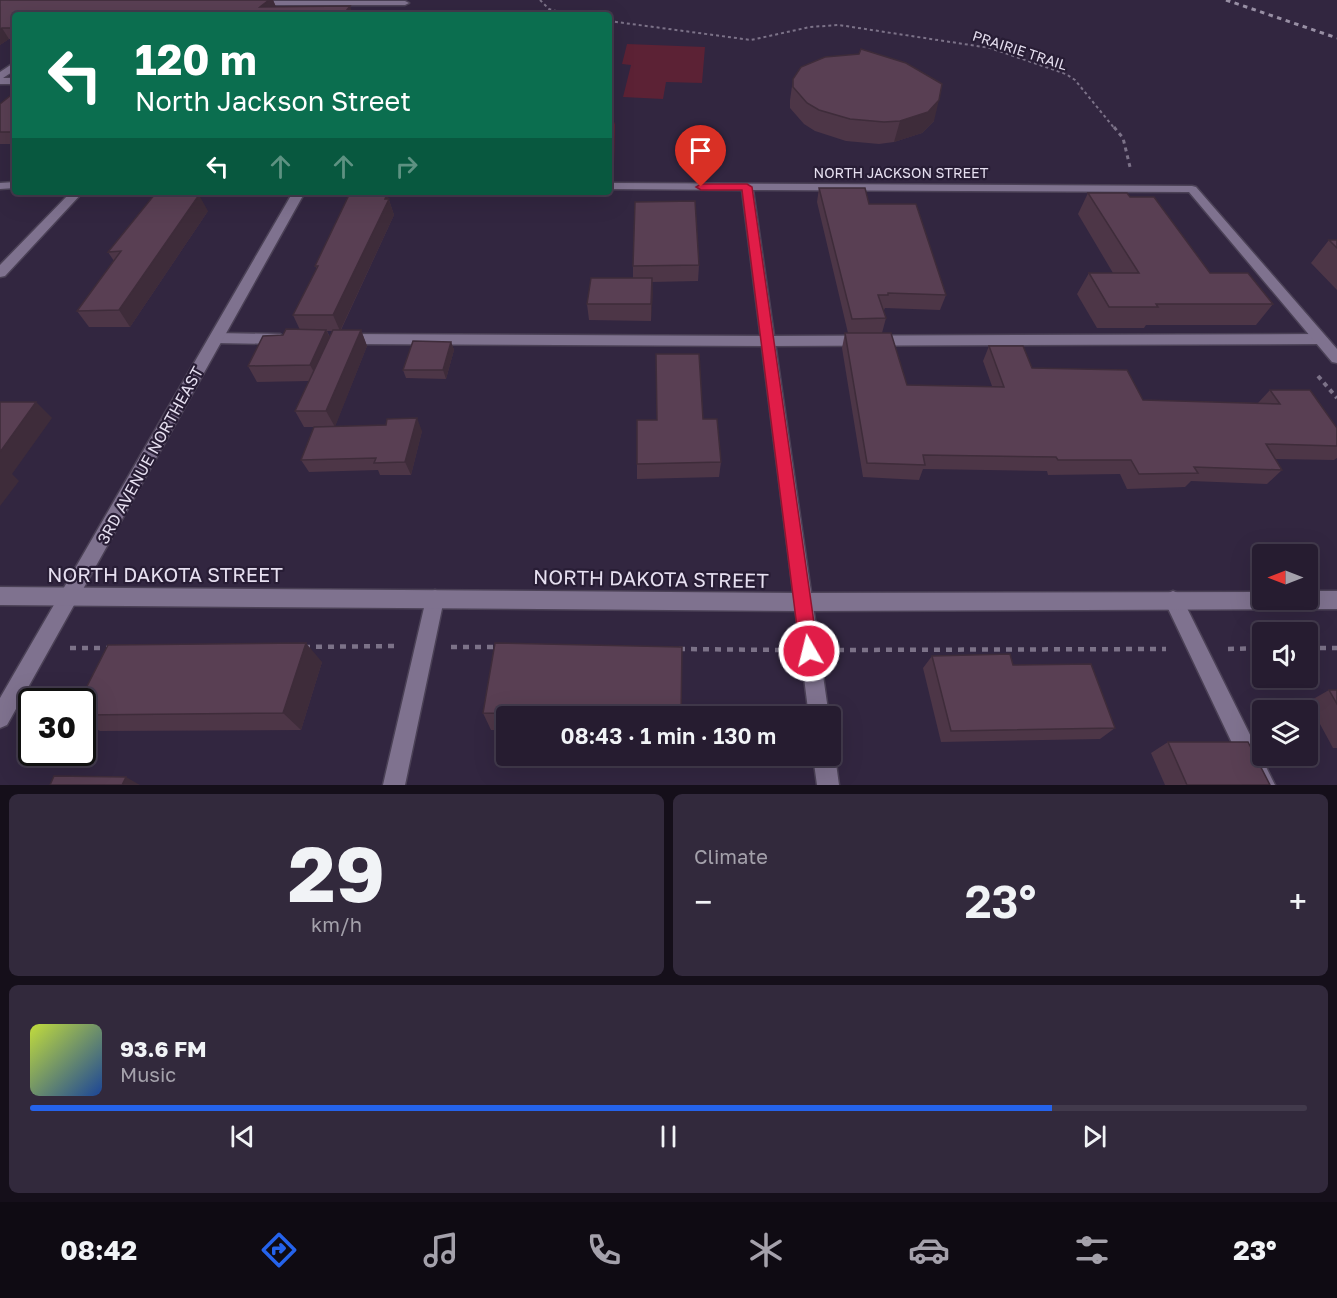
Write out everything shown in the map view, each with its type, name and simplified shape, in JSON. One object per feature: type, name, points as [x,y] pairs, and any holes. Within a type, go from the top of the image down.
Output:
[{"type":"street","points":[[250,3],[406,1]]},
{"type":"street","points":[[0,79],[12,68]]},
{"type":"street","name":"NORTH JACKSON STREET","points":[[612,186],[1192,189],[1321,339]]},
{"type":"street","points":[[747,187],[817,706]]},
{"type":"street","points":[[0,273],[74,195]]},
{"type":"street","name":"3RD AVENUE NORTHEAST","points":[[0,718],[297,195]]},
{"type":"street","points":[[216,338],[300,339]]},
{"type":"street","points":[[336,339],[768,341],[1321,339],[1337,358]]},
{"type":"street","name":"NORTH DAKOTA STREET","points":[[0,596],[802,602],[1337,600]]},
{"type":"street","points":[[394,785],[435,599]]},
{"type":"street","points":[[1173,600],[1264,785]]},
{"type":"street","points":[[825,766],[828,785]]},
{"type":"path","points":[[540,0],[549,9],[560,12]]},
{"type":"path","name":"PRAIRIE TRAIL","points":[[612,21],[751,40],[810,27],[839,25],[990,48],[1066,74],[1075,80],[1123,138],[1131,174],[1140,188]]},
{"type":"path","points":[[1288,339],[1337,398]]},
{"type":"path","points":[[296,647],[506,647]]},
{"type":"path","points":[[40,648],[122,648]]},
{"type":"path","points":[[669,649],[809,651],[1252,648]]},
{"type":"path","points":[[1318,648],[1337,648]]},
{"type":"shaded area","points":[[627,44],[705,47],[702,83],[666,82],[663,99],[623,97],[631,65],[622,64]]},
{"type":"shaded area","points":[[612,114],[615,125],[614,165],[612,165]]},
{"type":"building","points":[[0,0],[269,0],[260,7],[350,6],[345,12],[12,12],[12,28],[0,29]]},
{"type":"building","points":[[861,49],[906,63],[942,84],[939,100],[928,112],[900,121],[850,119],[819,110],[807,103],[793,87],[793,79],[801,67],[825,57],[859,54]]},
{"type":"building","points":[[12,94],[12,132],[0,132],[0,104]]},
{"type":"building","points":[[819,188],[865,188],[869,204],[916,204],[946,295],[888,293],[888,295],[878,295],[886,318],[852,319]]},
{"type":"building","points":[[1088,193],[1127,193],[1130,197],[1154,197],[1210,273],[1248,273],[1273,304],[1156,304],[1158,307],[1109,307],[1089,273],[1139,273]]},
{"type":"building","points":[[154,195],[199,195],[119,310],[77,311],[121,251],[108,252]]},
{"type":"building","points":[[349,195],[387,195],[385,199],[389,199],[333,315],[293,315],[318,266],[315,266]]},
{"type":"building","points":[[695,201],[699,265],[633,266],[635,202]]},
{"type":"building","points":[[1329,240],[1337,240],[1337,248]]},
{"type":"building","points":[[591,278],[652,278],[651,304],[587,304]]},
{"type":"building","points":[[286,329],[326,330],[310,365],[248,366],[263,336],[283,335]]},
{"type":"building","points":[[333,330],[361,330],[326,411],[295,411]]},
{"type":"building","points":[[845,333],[891,333],[907,385],[1004,387],[989,346],[1023,346],[1032,368],[1127,370],[1143,400],[1280,404],[1270,390],[1310,390],[1337,428],[1337,446],[1266,444],[1282,470],[1194,467],[1198,473],[1139,474],[1131,460],[1058,460],[1056,457],[923,455],[925,465],[867,463]]},
{"type":"building","points":[[413,341],[451,342],[443,370],[403,370]]},
{"type":"building","points":[[656,354],[699,354],[703,419],[717,419],[721,462],[637,464],[637,420],[657,420]]},
{"type":"building","points":[[0,402],[36,402],[0,452]]},
{"type":"building","points":[[417,418],[405,462],[374,463],[376,458],[301,460],[314,427],[386,425],[387,419]]},
{"type":"building","points":[[306,643],[283,713],[96,715],[96,688],[86,688],[108,645]]},
{"type":"building","points":[[495,643],[682,647],[681,706],[496,706],[496,713],[483,713]]},
{"type":"building","points":[[1010,654],[1013,665],[1091,664],[1115,728],[951,731],[932,656]]},
{"type":"building","points":[[1329,690],[1337,690],[1337,704]]},
{"type":"building","points":[[1168,742],[1248,742],[1252,750],[1252,766],[1260,766],[1270,785],[1187,785]]},
{"type":"building","points":[[54,776],[126,777],[122,785],[50,785]]},
{"type":"railway","points":[[1226,0],[1337,38]]},
{"type":"route","points":[[701,187],[747,187],[809,651]]}]
